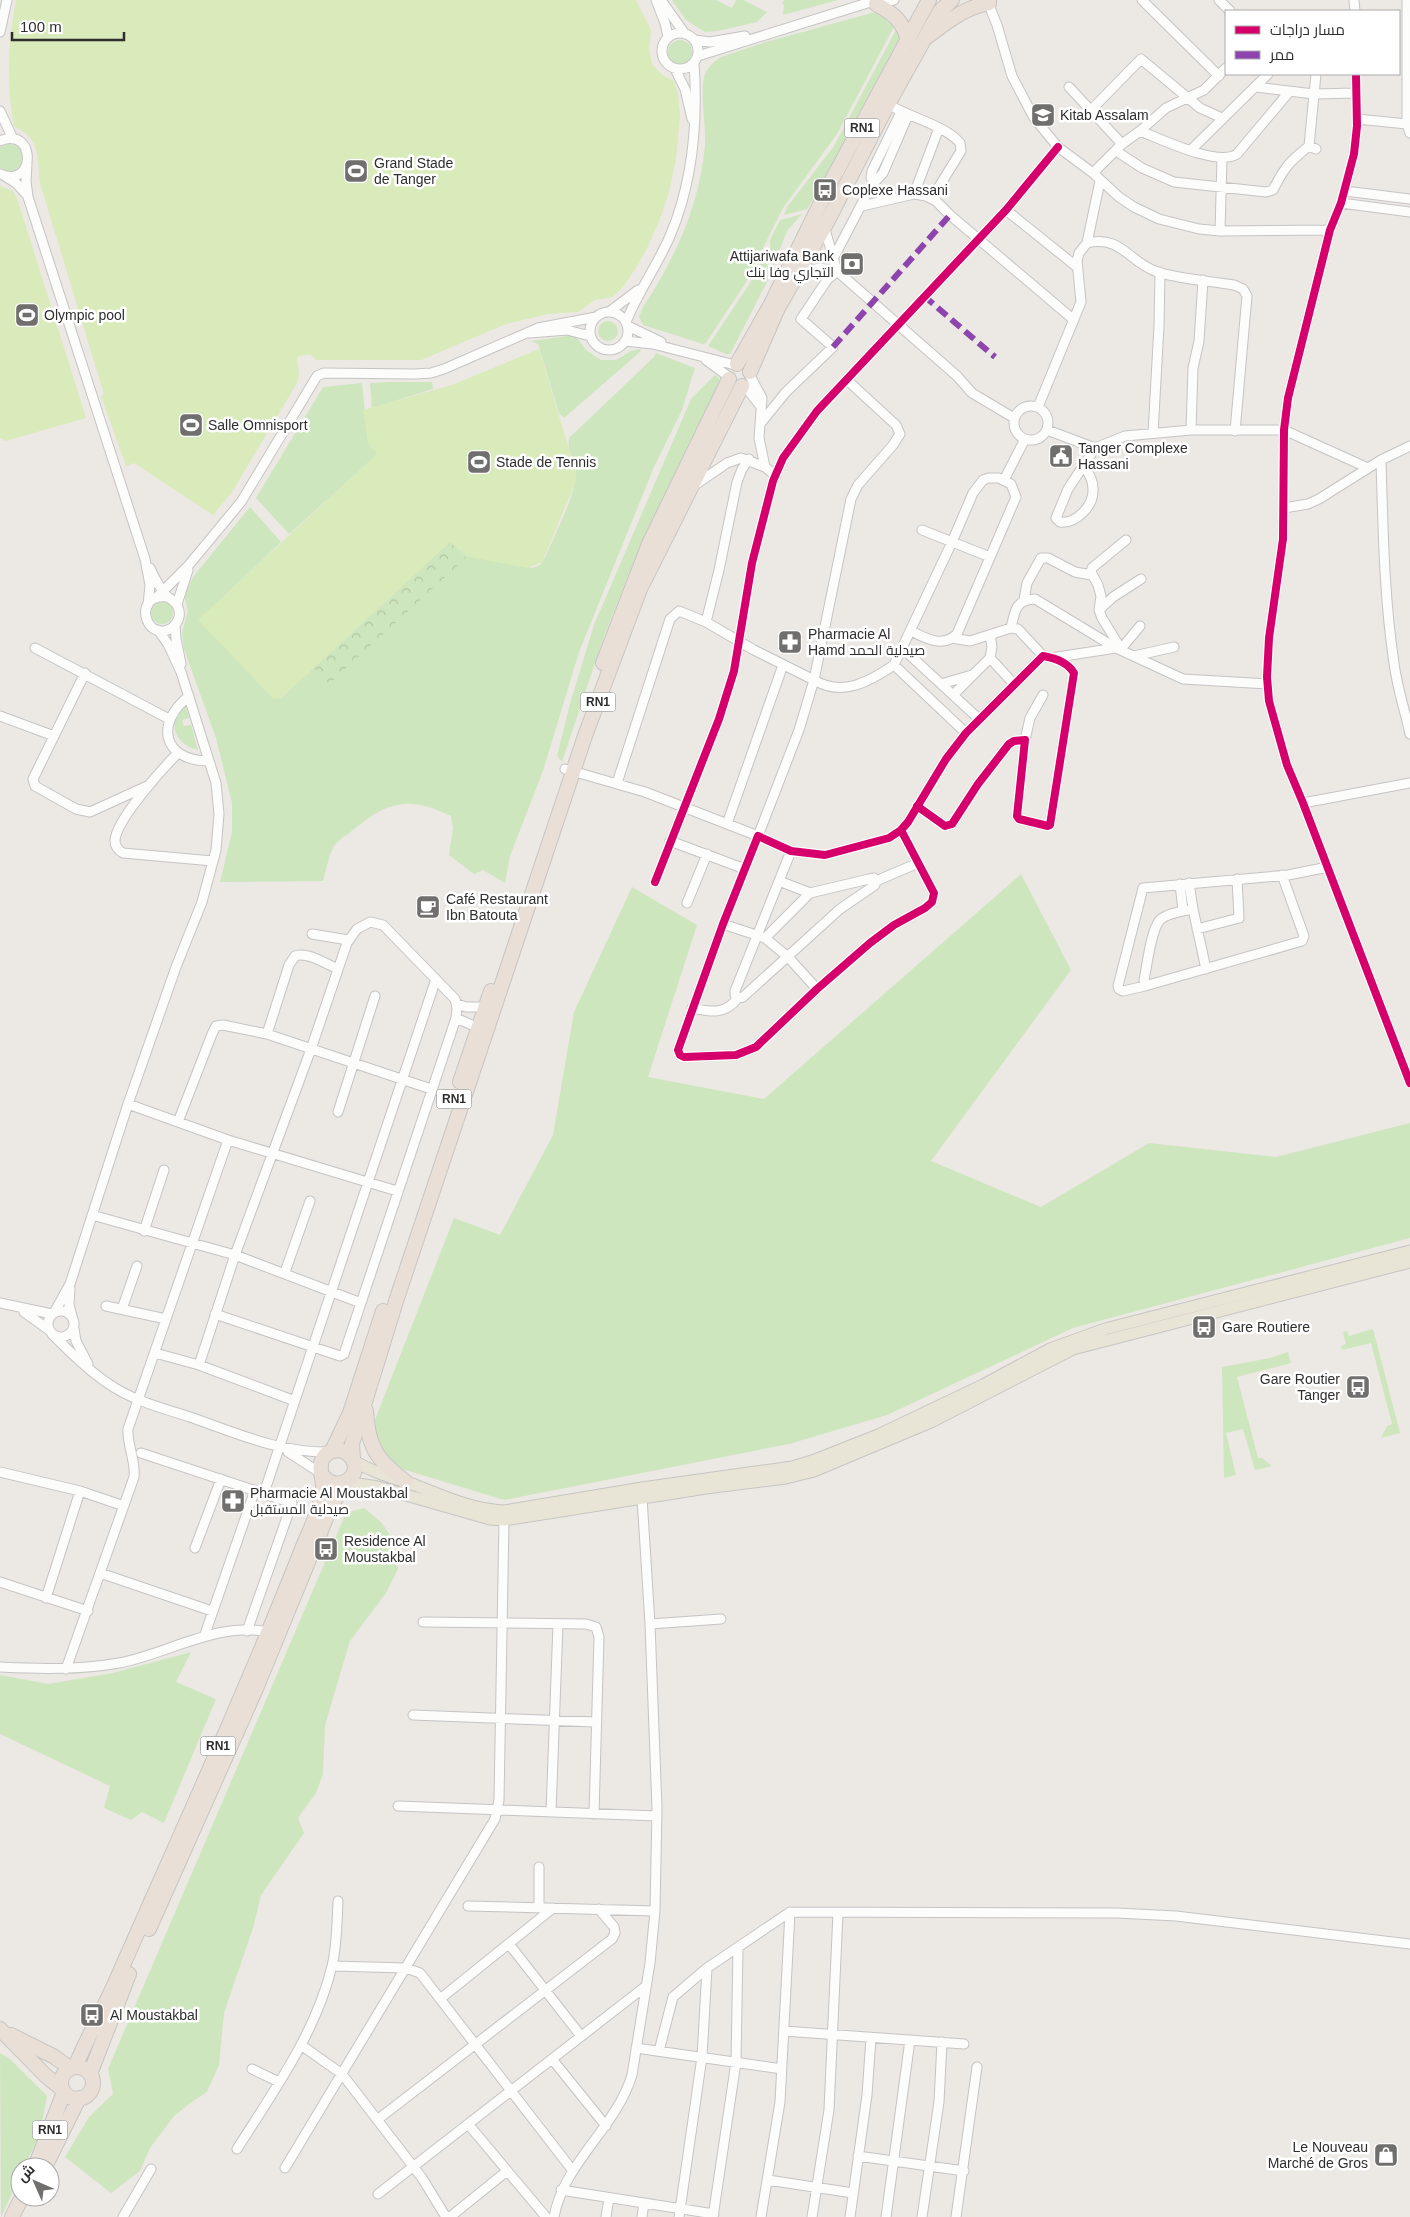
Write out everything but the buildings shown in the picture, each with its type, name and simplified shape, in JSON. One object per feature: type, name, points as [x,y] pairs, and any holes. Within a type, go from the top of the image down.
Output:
[{"type":"highway","name":"RN1","points":[[50,2157],[80,2098],[88,2094],[92,2087],[90,2074],[133,1966],[273,1634],[318,1508],[323,1488],[322,1460],[331,1451],[350,1413],[366,1361],[482,1030],[570,770],[614,631],[649,544],[729,378],[730,369],[736,364],[771,304],[833,178],[929,0]]},
{"type":"highway","name":"RN1","points":[[939,0],[952,0]]},
{"type":"highway","name":"RN1","points":[[39,2157],[63,2090],[62,2077],[72,2067],[115,1983],[329,1511],[344,1483],[354,1473],[351,1448],[482,1030],[485,1007],[570,770],[586,733],[640,589],[689,489],[747,380],[778,308],[923,40],[940,11],[952,0]]},
{"type":"highway","points":[[923,40],[962,12],[988,1]]},
{"type":"highway","points":[[872,3],[897,17],[908,41]]},
{"type":"highway","points":[[729,378],[736,385],[747,380],[744,365],[736,364]]},
{"type":"highway","points":[[366,1404],[367,1432],[376,1455],[406,1482]]},
{"type":"highway","points":[[331,1451],[341,1450],[347,1452],[353,1460]]},
{"type":"highway","points":[[322,1475],[331,1483],[344,1483]]},
{"type":"highway","points":[[2,2030],[72,2067],[86,2069],[90,2074]]},
{"type":"highway","points":[[2,2030],[46,2076],[73,2098],[80,2098]]},
{"type":"main road","points":[[353,1460],[372,1472],[477,1507],[504,1511],[799,1465],[886,1432],[975,1389],[1050,1349],[1077,1338],[1410,1251]]},
{"type":"main road","points":[[344,1483],[378,1487],[490,1519],[504,1520],[706,1488],[786,1478],[814,1471],[931,1422],[1073,1349],[1410,1262]]},
{"type":"street","points":[[0,32],[7,0]]},
{"type":"street","points":[[656,0],[668,37]]},
{"type":"street","points":[[662,0],[685,34],[694,40],[710,42],[762,35],[872,3],[894,0]]},
{"type":"street","points":[[1142,0],[1219,76]]},
{"type":"street","points":[[1219,0],[1229,10]]},
{"type":"street","points":[[1407,0],[1408,124],[1410,133]]},
{"type":"street","points":[[988,1],[1006,60],[1019,92],[1034,118],[1058,147],[1093,173],[1119,198],[1146,213],[1199,229],[1220,231],[1330,230]]},
{"type":"street","points":[[685,34],[676,33],[668,37],[664,43],[662,54],[667,64],[675,69],[685,89],[693,124]]},
{"type":"street","points":[[675,69],[686,69],[696,59],[754,40],[762,35]]},
{"type":"street","points":[[596,317],[590,328],[590,336],[595,345],[604,350],[618,348],[625,341],[627,324],[644,285],[669,238],[681,206],[689,173],[696,98],[696,59],[698,48],[694,40]]},
{"type":"street","points":[[1091,110],[1141,60],[1200,108],[1222,118]]},
{"type":"street","points":[[1093,173],[1166,108],[1204,90],[1225,69]]},
{"type":"street","points":[[1191,150],[1267,75]]},
{"type":"street","points":[[1069,87],[1091,110],[1119,148],[1163,178],[1184,184],[1266,192],[1272,191],[1287,165],[1312,147],[1316,75]]},
{"type":"street","points":[[1356,75],[1357,119],[1354,154],[1345,191],[1330,230],[1288,398],[1284,430],[1284,508],[1280,570],[1269,638],[1268,684],[1277,733],[1287,766],[1328,867],[1410,1083]]},
{"type":"street","points":[[1256,87],[1314,94],[1355,93]]},
{"type":"street","points":[[1140,132],[1222,159],[1232,158],[1289,92]]},
{"type":"street","points":[[888,104],[905,114],[939,128],[958,140],[962,147],[932,198]]},
{"type":"street","points":[[0,110],[13,139],[25,148],[28,155],[26,181],[28,197],[145,559],[150,585],[146,610],[147,621],[158,630],[168,644],[181,672],[216,783],[219,814],[213,861],[202,902],[176,967],[128,1104],[70,1284],[48,1322],[50,1332]]},
{"type":"street","points":[[887,200],[873,184],[871,178],[872,171],[905,114]]},
{"type":"street","points":[[1357,119],[1408,124]]},
{"type":"street","points":[[914,194],[939,128]]},
{"type":"street","points":[[0,142],[13,139]]},
{"type":"street","points":[[655,882],[719,719],[734,671],[752,563],[776,476],[792,444],[817,411],[900,325],[1006,210],[1058,147]]},
{"type":"street","points":[[1220,231],[1222,159]]},
{"type":"street","points":[[3,175],[17,175],[27,164]]},
{"type":"street","points":[[3,175],[21,188],[28,197]]},
{"type":"street","points":[[1038,407],[1081,302],[1077,267],[1079,253],[1087,243],[1100,181]]},
{"type":"street","points":[[834,257],[873,184]]},
{"type":"street","points":[[1345,191],[1410,199]]},
{"type":"street","points":[[862,206],[914,194],[932,198],[950,216],[1074,320]]},
{"type":"street","points":[[1341,203],[1410,212]]},
{"type":"street","points":[[1006,210],[1077,267]]},
{"type":"street","points":[[824,226],[837,271]]},
{"type":"street","points":[[1087,243],[1096,241],[1110,242],[1127,251],[1144,265],[1160,272],[1239,287],[1245,291],[1247,296],[1235,431]]},
{"type":"street","points":[[798,273],[820,268],[837,271],[957,376],[972,393],[1014,418]]},
{"type":"street","points":[[760,424],[786,392],[833,347],[801,319],[827,280],[837,271]]},
{"type":"street","points":[[1153,433],[1160,272]]},
{"type":"street","points":[[1191,430],[1193,368],[1199,341],[1203,280]]},
{"type":"street","points":[[148,605],[162,595],[196,557],[244,497],[317,376],[324,373],[415,374],[436,372],[544,326],[596,317],[609,312],[644,285]]},
{"type":"street","points":[[609,312],[621,316],[627,324],[677,350]]},
{"type":"street","points":[[528,333],[567,330],[590,336]]},
{"type":"street","points":[[625,341],[637,341],[736,364]]},
{"type":"street","points":[[701,357],[719,368],[729,378]]},
{"type":"street","points":[[747,380],[761,394],[759,446],[765,467]]},
{"type":"street","points":[[847,380],[896,425],[900,434],[894,444],[858,485],[851,499],[814,680],[799,730],[722,924],[678,1050],[680,1055],[684,1057],[736,1055],[756,1047],[817,989],[876,939],[932,902],[934,892],[901,830]]},
{"type":"street","points":[[1026,406],[1038,407],[1046,414],[1048,425],[1046,430],[1035,440],[1025,440],[1014,429],[1014,418],[1026,406]]},
{"type":"street","points":[[1046,430],[1095,448]]},
{"type":"street","points":[[1084,466],[1094,486],[1092,499],[1078,517],[1060,522],[1056,518],[1068,489],[1095,448],[1125,436],[1191,430],[1284,430],[1368,468]]},
{"type":"street","points":[[1004,480],[1025,440]]},
{"type":"street","points":[[1284,508],[1308,504],[1319,499],[1381,460],[1410,446]]},
{"type":"street","points":[[689,489],[733,460],[741,458],[749,459],[765,467],[776,476]]},
{"type":"street","points":[[706,622],[738,482],[742,469],[749,459]]},
{"type":"street","points":[[1381,460],[1382,525],[1392,646],[1398,687],[1410,734]]},
{"type":"street","points":[[617,783],[670,619],[679,611],[706,622],[783,665],[830,687],[842,689],[868,680],[894,665],[973,493],[979,484],[989,478],[1004,480],[1011,484],[1016,497],[960,627],[952,638]]},
{"type":"street","points":[[922,530],[990,557]]},
{"type":"street","points":[[1118,648],[1099,610],[1101,596],[1098,585],[1092,575],[1092,568],[1126,540]]},
{"type":"street","points":[[176,604],[184,579],[196,557]]},
{"type":"street","points":[[1024,600],[1027,583],[1041,558],[1048,558],[1075,572],[1092,575]]},
{"type":"street","points":[[145,559],[162,595],[176,604],[180,614],[175,632],[181,660],[181,672]]},
{"type":"street","points":[[1099,610],[1113,597],[1141,579]]},
{"type":"street","points":[[1011,628],[1018,604],[1024,600],[1035,599],[1118,648],[1183,679],[1268,684]]},
{"type":"street","points":[[158,630],[166,630],[176,625]]},
{"type":"street","points":[[570,770],[617,783],[684,806],[791,851],[825,854],[889,838],[901,830],[946,759],[966,733],[1014,684],[1047,657],[1118,648],[1140,626]]},
{"type":"street","points":[[911,631],[941,642],[952,638],[970,641],[1011,628],[1018,629],[1047,657],[1068,666],[1074,673],[1051,822],[1048,826],[1019,819],[1017,816],[1025,740],[1030,718],[1043,695]]},
{"type":"street","points":[[953,695],[990,658],[992,647],[990,635]]},
{"type":"street","points":[[1134,656],[1174,647]]},
{"type":"street","points":[[35,648],[169,719]]},
{"type":"street","points":[[902,648],[979,719]]},
{"type":"street","points":[[990,658],[1014,684]]},
{"type":"street","points":[[727,824],[783,665]]},
{"type":"street","points":[[894,665],[939,705],[966,733]]},
{"type":"street","points":[[85,673],[33,779],[33,783],[76,810],[90,812],[147,786]]},
{"type":"street","points":[[941,684],[974,675]]},
{"type":"street","points":[[189,696],[172,712],[169,719],[170,740],[178,753],[195,761],[208,761]]},
{"type":"street","points":[[0,716],[54,736]]},
{"type":"street","points":[[917,806],[945,826],[952,824],[978,784],[1009,744],[1014,741],[1025,740]]},
{"type":"street","points":[[178,753],[147,786],[114,839],[118,850],[123,853],[213,861]]},
{"type":"street","points":[[1303,803],[1410,783]]},
{"type":"street","points":[[670,842],[745,869]]},
{"type":"street","points":[[738,998],[735,996],[735,991],[761,937],[791,851]]},
{"type":"street","points":[[687,903],[707,854]]},
{"type":"street","points":[[692,1008],[723,1010],[731,1007],[738,998],[743,998],[840,909],[876,885],[876,881],[918,863]]},
{"type":"street","points":[[1282,875],[1304,936],[1302,942],[1145,986],[1123,991],[1118,986],[1141,891],[1146,887],[1282,875],[1328,867]]},
{"type":"street","points":[[761,937],[810,893],[874,878],[876,881]]},
{"type":"street","points":[[1197,929],[1239,918],[1237,879]]},
{"type":"street","points":[[779,881],[810,893]]},
{"type":"street","points":[[1184,883],[1193,909],[1206,970]]},
{"type":"street","points":[[1183,911],[1184,883]]},
{"type":"street","points":[[1145,986],[1144,980],[1156,926],[1161,918],[1193,909]]},
{"type":"street","points":[[199,1365],[235,1255],[312,1050],[348,940],[366,922],[380,923],[436,979],[457,1004],[470,1007],[485,1007]]},
{"type":"street","points":[[722,924],[761,937],[788,957],[817,989]]},
{"type":"street","points":[[312,934],[348,940]]},
{"type":"street","points":[[267,1034],[289,965],[295,956],[308,956],[338,969]]},
{"type":"street","points":[[205,1634],[212,1611],[279,1448],[436,979]]},
{"type":"street","points":[[338,1112],[352,1062],[375,996]]},
{"type":"street","points":[[215,1314],[312,1348],[340,1356],[344,1354],[456,1018],[457,1004]]},
{"type":"street","points":[[456,1018],[482,1030]]},
{"type":"street","points":[[178,1122],[216,1026],[223,1024],[267,1034],[431,1089]]},
{"type":"street","points":[[128,1104],[228,1140],[397,1191]]},
{"type":"street","points":[[66,1669],[88,1611],[135,1469],[128,1444],[128,1429],[140,1400],[228,1140]]},
{"type":"street","points":[[144,1230],[164,1170]]},
{"type":"street","points":[[285,1272],[310,1201]]},
{"type":"street","points":[[92,1215],[235,1255],[285,1272],[331,1292],[361,1302]]},
{"type":"street","points":[[122,1309],[137,1266]]},
{"type":"street","points":[[70,1284],[69,1305],[76,1341],[90,1369]]},
{"type":"street","points":[[0,1303],[17,1308],[53,1313],[62,1311],[72,1316]]},
{"type":"street","points":[[106,1306],[166,1319]]},
{"type":"street","points":[[17,1308],[33,1317],[71,1354],[114,1388],[140,1400],[279,1448],[307,1463],[322,1475]]},
{"type":"street","points":[[50,1332],[64,1337],[74,1329]]},
{"type":"street","points":[[155,1354],[199,1365],[295,1400]]},
{"type":"street","points":[[279,1448],[299,1451],[331,1451]]},
{"type":"street","points":[[141,1453],[292,1503],[247,1631]]},
{"type":"street","points":[[1,1475],[80,1491],[124,1506]]},
{"type":"street","points":[[195,1548],[221,1479]]},
{"type":"street","points":[[46,1598],[80,1491]]},
{"type":"street","points":[[554,2217],[561,2190],[627,2093],[632,2076],[646,1986],[655,1911],[657,1816],[650,1624],[642,1498]]},
{"type":"street","points":[[285,2168],[491,1827],[498,1810],[504,1623],[504,1520]]},
{"type":"street","points":[[100,1573],[212,1611]]},
{"type":"street","points":[[0,1582],[88,1611]]},
{"type":"street","points":[[650,1624],[721,1619]]},
{"type":"street","points":[[423,1622],[592,1624],[598,1632],[594,1814]]},
{"type":"street","points":[[551,1812],[558,1624]]},
{"type":"street","points":[[0,1667],[66,1669],[133,1660],[177,1647],[205,1634],[247,1631],[273,1634]]},
{"type":"street","points":[[413,1715],[596,1722]]},
{"type":"street","points":[[398,1806],[657,1816]]},
{"type":"street","points":[[539,1867],[539,1908]]},
{"type":"street","points":[[237,2149],[280,2082],[301,2045],[332,1966],[338,1901]]},
{"type":"street","points":[[468,1906],[655,1911]]},
{"type":"street","points":[[440,1998],[553,1908]]},
{"type":"street","points":[[376,2120],[614,1936],[614,1927],[599,1910]]},
{"type":"street","points":[[761,2217],[780,2102],[790,1912]]},
{"type":"street","points":[[659,2051],[673,1997],[707,1968],[790,1912],[1117,1913],[1176,1916],[1410,1944]]},
{"type":"street","points":[[812,2217],[829,2110],[838,1913]]},
{"type":"street","points":[[509,1944],[581,2036]]},
{"type":"street","points":[[561,2190],[644,2203],[680,2213],[713,2215],[736,2062],[738,1948]]},
{"type":"street","points":[[332,1966],[406,1968],[420,1973],[573,2171]]},
{"type":"street","points":[[680,2213],[702,2057],[707,1968]]},
{"type":"street","points":[[378,2194],[646,1986]]},
{"type":"street","points":[[784,2030],[964,2044]]},
{"type":"street","points":[[850,2217],[867,2095],[871,2038]]},
{"type":"street","points":[[886,2217],[910,2040]]},
{"type":"street","points":[[922,2217],[939,2102],[942,2042]]},
{"type":"street","points":[[301,2045],[342,2074],[413,2167],[446,2217]]},
{"type":"street","points":[[636,2048],[782,2068]]},
{"type":"street","points":[[552,2059],[606,2126]]},
{"type":"street","points":[[956,2217],[964,2171],[977,2067]]},
{"type":"street","points":[[252,2069],[280,2082]]},
{"type":"street","points":[[468,2124],[546,2217]]},
{"type":"street","points":[[858,2156],[964,2171]]},
{"type":"street","points":[[122,2217],[151,2169]]},
{"type":"street","points":[[450,2217],[507,2171]]},
{"type":"street","points":[[768,2180],[854,2193]]},
{"type":"street","points":[[606,2217],[609,2198]]},
{"type":"street","points":[[642,2217],[644,2203]]},
{"type":"green space","name":"Grand Stade de Tanger","points":[[16,0],[636,0],[651,30],[649,50],[652,64],[662,75],[674,81],[678,94],[680,115],[676,159],[669,192],[660,219],[646,250],[622,288],[612,297],[595,300],[578,312],[548,314],[506,324],[421,360],[316,360],[310,354],[297,357],[299,375],[297,383],[232,492],[213,515],[134,463],[126,466],[101,396],[104,394],[40,183],[36,150],[29,137],[14,126],[11,110],[9,63]]},
{"type":"green space","points":[[672,0],[716,0],[732,8],[736,0],[743,0],[767,12],[757,22],[705,32],[686,20]]},
{"type":"green space","points":[[784,0],[838,0],[783,15],[784,5],[782,4]]},
{"type":"green space","points":[[879,11],[895,25],[837,134],[783,208],[745,284],[706,343],[703,344],[643,325],[639,317],[643,307],[655,289],[675,250],[692,210],[698,188],[705,145],[703,84],[708,68],[721,57],[766,42]]},
{"type":"green space","points":[[897,28],[903,36],[827,181],[820,188],[807,209],[784,215],[787,207],[834,146]]},
{"type":"green space","points":[[680,40],[689,43],[692,52],[689,61],[680,64],[671,61],[668,52],[671,43]]},
{"type":"green space","points":[[9,144],[18,146],[24,155],[19,168],[10,172],[0,168],[0,147]]},
{"type":"green space","name":"Olympic pool","points":[[0,186],[13,191],[18,201],[86,418],[5,441],[0,438]]},
{"type":"green space","points":[[802,214],[787,231],[771,272],[770,240],[780,220]]},
{"type":"green space","points":[[768,248],[768,280],[730,354],[708,346],[752,280]]},
{"type":"green space","points":[[608,321],[615,324],[618,331],[615,338],[608,341],[601,338],[598,331],[601,324]]},
{"type":"green space","points":[[575,335],[586,350],[601,360],[616,360],[631,351],[640,349],[641,351],[564,418],[559,413],[538,344],[531,341]]},
{"type":"green space","points":[[539,349],[576,473],[575,484],[542,562],[528,568],[467,556],[450,542],[281,698],[274,699],[199,621],[200,618],[377,454],[368,443],[363,410],[452,385]]},
{"type":"green space","points":[[656,353],[695,368],[682,410],[654,467],[579,652],[543,771],[510,856],[505,883],[483,870],[474,874],[449,855],[453,828],[451,816],[423,806],[411,804],[400,804],[377,812],[334,845],[323,881],[220,882],[232,832],[232,803],[216,738],[184,649],[182,633],[188,611],[185,599],[186,591],[193,577],[250,507],[281,542],[199,620],[272,697],[281,698],[450,542],[467,556],[533,568],[540,565],[564,516],[575,484],[576,471],[569,448],[569,438]]},
{"type":"green space","points":[[715,375],[719,378],[719,382],[642,541],[604,636],[562,762],[557,756],[571,700],[594,625],[691,399]]},
{"type":"green space","points":[[432,382],[433,389],[372,408],[370,383]]},
{"type":"green space","points":[[362,383],[368,441],[378,454],[289,534],[256,498],[323,387]]},
{"type":"green space","points":[[450,542],[466,558],[329,684],[314,668]]},
{"type":"green space","points":[[162,602],[170,605],[173,613],[170,621],[162,624],[154,621],[151,613],[154,605]]},
{"type":"green space","points":[[185,703],[189,718],[182,720],[184,726],[191,725],[198,750],[184,744],[176,732],[176,719]]},
{"type":"green space","points":[[1021,874],[1071,970],[931,1161],[1041,1207],[1149,1143],[1276,1157],[1410,1123],[1410,1238],[1073,1328],[887,1415],[789,1444],[504,1500],[402,1469],[367,1440],[454,1218],[500,1235],[553,1135],[574,1012],[632,887],[697,925],[648,1077],[764,1099]]},
{"type":"green space","points":[[1373,1329],[1400,1433],[1381,1438],[1387,1426],[1392,1424],[1371,1343],[1342,1350],[1341,1346],[1346,1344],[1343,1332],[1347,1331],[1349,1336]]},
{"type":"green space","points":[[1288,1352],[1291,1363],[1237,1377],[1258,1458],[1262,1458],[1272,1466],[1255,1470],[1243,1429],[1226,1433],[1236,1475],[1224,1478],[1222,1367],[1270,1358]]},
{"type":"green space","points":[[364,1508],[381,1522],[395,1542],[398,1569],[386,1593],[350,1641],[325,1725],[323,1774],[316,1793],[298,1818],[304,1833],[261,1895],[253,1928],[224,2013],[219,2065],[207,2092],[174,2116],[150,2148],[140,2171],[111,2193],[65,2157],[89,2117],[113,2094],[108,2069],[346,1513]]},
{"type":"green space","points":[[191,1652],[176,1682],[216,1699],[164,1823],[142,1812],[131,1820],[104,1808],[110,1786],[0,1734],[0,1675],[48,1684],[113,1673]]},
{"type":"green space","points":[[0,2053],[10,2059],[47,2096],[40,2134],[29,2157],[10,2157],[10,2198],[1,2217]]},
{"type":"marked path","points":[[833,347],[950,215]]},
{"type":"marked path","points":[[924,296],[995,357]]},
{"type":"cycle path","points":[[1356,75],[1357,126],[1354,154],[1341,203],[1330,230],[1288,398],[1284,430],[1283,539],[1269,638],[1267,677],[1269,701],[1287,765],[1410,1083]]},
{"type":"cycle path","points":[[655,882],[719,719],[734,671],[752,563],[773,481],[783,458],[817,411],[1006,210],[1058,147]]},
{"type":"cycle path","points":[[901,830],[934,893],[932,902],[925,908],[894,925],[870,943],[817,989],[756,1047],[736,1055],[684,1057],[680,1055],[678,1050],[723,924],[758,836],[791,851],[825,855],[889,838],[901,830],[908,822],[946,759],[966,733],[1043,656],[1061,661],[1071,669],[1074,673],[1050,825],[1019,819],[1017,816],[1025,740],[1014,741],[1009,744],[978,784],[952,824],[945,826],[917,806]]},
{"type":"place","name":"Kitab Assalam","points":[[1043,115]]},
{"type":"place","name":"Grand Stade de Tanger","points":[[356,171]]},
{"type":"place","name":"Coplexe Hassani","points":[[825,190]]},
{"type":"place","name":"Attijariwafa Bank التجاري وفا بنك","points":[[852,264]]},
{"type":"place","name":"Olympic pool","points":[[27,315]]},
{"type":"place","name":"Salle Omnisport","points":[[191,425]]},
{"type":"place","name":"Tanger Complexe Hassani","points":[[1061,456]]},
{"type":"place","name":"Stade de Tennis","points":[[479,462]]},
{"type":"place","name":"Pharmacie Al Hamd صيدلية الحمد","points":[[790,642]]},
{"type":"place","name":"Café Restaurant Ibn Batouta","points":[[428,907]]},
{"type":"place","name":"Gare Routiere","points":[[1204,1327]]},
{"type":"place","name":"Gare Routier Tanger","points":[[1358,1387]]},
{"type":"place","name":"Pharmacie Al Moustakbal صيدلية المستقبل","points":[[233,1501]]},
{"type":"place","name":"Residence Al Moustakbal","points":[[326,1549]]},
{"type":"place","name":"Al Moustakbal","points":[[92,2015]]},
{"type":"place","name":"Le Nouveau Marché de Gros","points":[[1386,2155]]}]
